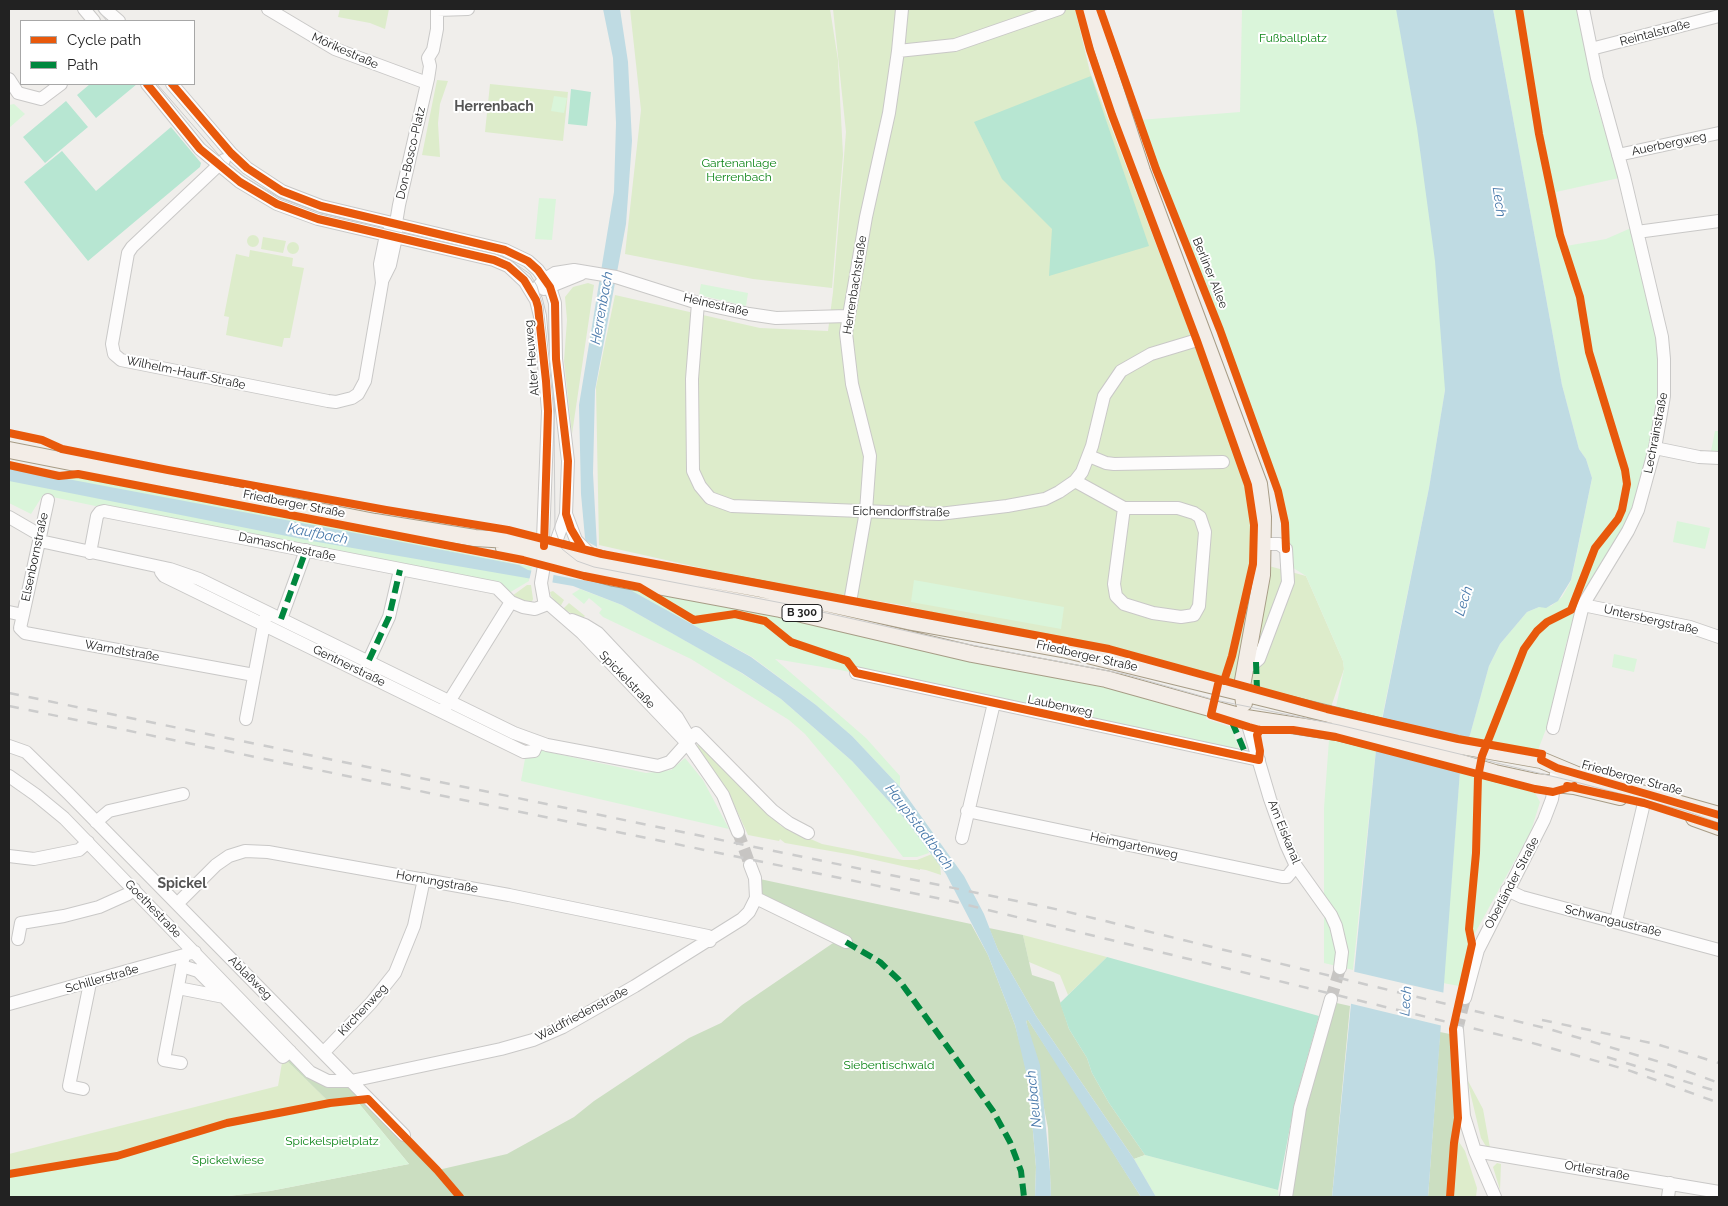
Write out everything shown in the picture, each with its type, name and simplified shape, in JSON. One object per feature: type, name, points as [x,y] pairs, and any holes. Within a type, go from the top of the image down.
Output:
[{"type":"main road","points":[[1089,9],[1142,171],[1259,484],[1263,544],[1262,574],[1250,664],[1243,694],[1246,718]]},
{"type":"main road","name":"Friedberger Straße","points":[[9,450],[365,520],[475,538],[546,556],[585,571],[763,605],[972,654],[1106,679],[1246,718],[1339,724],[1500,751],[1541,760],[1556,768],[1719,815]]},
{"type":"main road","name":"Friedberger Straße","points":[[546,556],[584,552],[612,561],[1067,650],[1243,694],[1495,773],[1554,785],[1574,786],[1644,804],[1719,827]]},
{"type":"street","points":[[84,9],[93,20]]},
{"type":"street","points":[[99,9],[107,20]]},
{"type":"street","points":[[105,9],[118,20]]},
{"type":"street","name":"Mörikestraße","points":[[268,9],[335,49],[427,83]]},
{"type":"street","points":[[437,9],[468,9]]},
{"type":"street","name":"Don-Bosco-Platz","points":[[396,223],[427,83],[430,66],[428,58],[433,50],[437,9]]},
{"type":"street","name":"Herrenbachstraße","points":[[849,608],[866,511],[870,456],[847,358],[848,316],[866,217],[889,113],[902,9]]},
{"type":"street","points":[[898,51],[955,45],[1059,9]]},
{"type":"street","name":"Lechrainstraße","points":[[1553,728],[1583,605],[1632,524],[1638,510],[1655,448],[1664,396],[1664,358],[1659,323],[1591,50],[1583,9]]},
{"type":"street","name":"Reintalstraße","points":[[1591,50],[1719,16]]},
{"type":"street","points":[[9,79],[18,93],[41,99],[60,85]]},
{"type":"street","points":[[149,85],[200,149],[260,195],[289,209],[318,219],[494,260],[517,273],[534,298]]},
{"type":"street","points":[[173,85],[230,153],[267,182],[301,200],[509,252],[528,261],[549,287]]},
{"type":"street","name":"Auerbergweg","points":[[1618,155],[1719,133]]},
{"type":"street","name":"Wilhelm-Hauff-Straße","points":[[230,153],[220,166],[132,247],[128,253],[112,344],[114,354],[121,360],[325,401],[345,401],[358,394],[365,381],[382,283],[390,265],[391,236],[396,223]]},
{"type":"street","points":[[1637,232],[1719,222]]},
{"type":"street","name":"Heinestraße","points":[[534,298],[549,287],[563,272],[574,270],[616,277],[698,303],[776,318],[848,316]]},
{"type":"street","name":"Alter Heuweg","points":[[549,287],[556,311],[558,383],[568,461],[566,514],[546,556],[548,411],[534,298],[549,287]]},
{"type":"street","name":"Eichendorffstraße","points":[[698,303],[692,379],[692,458],[695,476],[703,491],[717,501],[732,506],[939,514],[1007,506],[1045,499],[1075,481],[1089,456],[1104,396],[1121,371],[1151,354],[1204,338]]},
{"type":"street","points":[[1655,448],[1699,457],[1719,458]]},
{"type":"street","points":[[1089,456],[1106,463],[1223,462]]},
{"type":"street","points":[[1075,481],[1124,508],[1178,508],[1200,517],[1205,532],[1199,606],[1194,615],[1181,617],[1153,612],[1124,604],[1116,596],[1114,584],[1124,508]]},
{"type":"street","name":"Elsenbornstraße","points":[[23,615],[48,500]]},
{"type":"street","name":"Damaschkestraße","points":[[90,553],[97,516],[102,511],[306,550],[318,555],[497,588],[511,602]]},
{"type":"street","points":[[566,514],[570,529],[584,552]]},
{"type":"street","name":"Gentnerstraße","points":[[9,517],[40,538],[90,553],[161,568],[199,579],[369,660],[446,707],[528,753],[534,751],[538,742],[560,748],[658,766],[670,762],[687,743]]},
{"type":"street","points":[[1250,664],[1288,582],[1286,549],[1279,544],[1263,544]]},
{"type":"street","points":[[281,619],[306,550]]},
{"type":"street","points":[[446,707],[511,602],[530,608],[538,608],[548,604],[544,600],[541,583],[546,556]]},
{"type":"street","name":"Gentnerstraße","points":[[161,568],[164,576],[263,625],[446,707]]},
{"type":"street","points":[[369,660],[389,617],[400,570]]},
{"type":"street","name":"Spickelstraße","points":[[548,604],[582,633],[687,743],[723,795],[738,832]]},
{"type":"street","name":"Untersbergstraße","points":[[1583,605],[1690,627],[1719,637]]},
{"type":"street","points":[[9,612],[23,615]]},
{"type":"street","points":[[246,719],[266,612]]},
{"type":"street","name":"Warndtstraße","points":[[23,615],[20,628],[25,633],[254,675]]},
{"type":"street","name":"Spickelstraße","points":[[565,619],[585,625],[598,633],[682,724],[696,733],[772,810],[789,823],[808,833]]},
{"type":"street","name":"Laubenweg","points":[[856,673],[1259,760]]},
{"type":"street","points":[[962,838],[994,703]]},
{"type":"street","name":"Am Eiskanal","points":[[1246,718],[1273,807],[1296,866],[1336,926],[1342,952],[1340,968]]},
{"type":"street","name":"Spickelstraße","points":[[682,724],[687,743]]},
{"type":"street","points":[[687,743],[696,733]]},
{"type":"street","name":"Ablaßweg","points":[[9,746],[26,752],[178,903],[404,1135]]},
{"type":"street","name":"Oberländer Straße","points":[[1465,998],[1478,950],[1507,890],[1541,828],[1554,785],[1556,768]]},
{"type":"street","name":"Goethestraße","points":[[9,776],[51,806],[134,889],[198,971],[283,1057],[290,1051]]},
{"type":"street","points":[[96,822],[109,811],[183,794]]},
{"type":"street","points":[[1616,921],[1644,804]]},
{"type":"street","name":"Heimgartenweg","points":[[967,811],[1282,877],[1287,877],[1296,866]]},
{"type":"street","points":[[9,856],[34,859],[79,850],[88,842]]},
{"type":"street","name":"Hornungstraße","points":[[178,903],[216,865],[229,856],[249,851],[268,852],[424,879],[708,936],[710,940]]},
{"type":"street","points":[[750,865],[754,878],[756,898],[846,942]]},
{"type":"street","name":"Kirchenweg","points":[[324,1052],[371,1004],[395,973],[414,926],[424,879]]},
{"type":"street","points":[[18,939],[21,923],[91,909],[128,894],[134,889]]},
{"type":"street","name":"Schwangaustraße","points":[[1507,890],[1522,897],[1719,950]]},
{"type":"street","name":"Waldfriedenstraße","points":[[350,1081],[507,1048],[546,1035],[710,940],[742,919],[754,904],[756,898]]},
{"type":"street","points":[[180,1063],[164,1060],[178,988],[187,958]]},
{"type":"street","name":"Goethestraße","points":[[187,958],[318,1078],[337,1082],[350,1081]]},
{"type":"street","name":"Schillerstraße","points":[[9,1004],[187,958]]},
{"type":"street","points":[[83,1089],[69,1086],[90,982]]},
{"type":"street","points":[[178,988],[224,997]]},
{"type":"street","points":[[1286,1197],[1300,1108],[1331,999]]},
{"type":"street","points":[[1457,1030],[1464,1116],[1492,1194]]},
{"type":"street","name":"Ortlerstraße","points":[[1475,1151],[1719,1192]]},
{"type":"street","points":[[1668,1197],[1670,1183]]},
{"type":"green space","points":[[340,9],[389,9],[385,29],[370,23],[338,17]]},
{"type":"green space","name":"Gartenanlage Herrenbach","points":[[630,9],[830,9],[838,60],[843,155],[832,288],[753,279],[625,254],[641,110]]},
{"type":"green space","points":[[833,9],[1075,9],[1090,72],[1235,450],[1254,516],[1254,562],[1306,576],[1343,661],[1344,669],[1331,707],[902,605],[768,583],[599,545],[596,387],[615,295],[760,328],[828,331],[846,132]]},
{"type":"green space","name":"Fußballplatz","points":[[1242,9],[1403,9],[1449,283],[1445,390],[1429,488],[1382,718],[1336,707],[1344,669],[1343,661],[1306,576],[1287,564],[1285,523],[1278,491],[1220,330],[1156,169],[1139,120],[1240,112]]},
{"type":"green space","points":[[1493,9],[1577,9],[1596,102],[1619,178],[1556,192],[1566,246],[1606,239],[1631,228],[1657,338],[1659,359],[1659,391],[1654,433],[1631,516],[1580,602],[1566,644],[1548,724],[1538,750],[1469,738],[1489,666],[1500,644],[1527,612],[1539,607],[1551,606],[1562,597],[1571,581],[1592,478],[1586,459],[1579,449],[1562,385]]},
{"type":"green space","points":[[1091,76],[1149,246],[1049,276],[1052,229],[1002,179],[974,122]]},
{"type":"green space","points":[[437,80],[448,81],[440,104],[438,123],[440,157],[422,155]]},
{"type":"green space","points":[[490,84],[568,92],[563,141],[485,132]]},
{"type":"green space","points":[[89,85],[136,85],[96,118],[77,95]]},
{"type":"green space","points":[[571,89],[591,92],[587,126],[568,124]]},
{"type":"green space","points":[[554,96],[567,98],[564,113],[551,111]]},
{"type":"green space","points":[[66,101],[88,127],[45,163],[23,137]]},
{"type":"green space","points":[[14,104],[25,114],[9,128],[9,105]]},
{"type":"green space","points":[[171,127],[201,163],[200,167],[88,261],[24,182],[62,151],[96,191]]},
{"type":"green space","points":[[539,198],[556,199],[552,240],[535,239]]},
{"type":"green space","points":[[253,235],[259,241],[253,247],[247,241]]},
{"type":"green space","points":[[263,237],[286,241],[283,253],[261,249]]},
{"type":"green space","points":[[293,242],[299,248],[293,254],[287,248]]},
{"type":"green space","points":[[250,250],[293,258],[292,266],[304,268],[290,338],[284,338],[282,347],[226,335],[229,317],[224,316],[236,254],[249,257]]},
{"type":"green space","points":[[588,283],[594,285],[572,434],[564,361],[567,320],[565,297],[573,287]]},
{"type":"green space","points":[[701,284],[748,293],[746,306],[699,295]]},
{"type":"green space","points":[[1719,422],[1719,451],[1711,451],[1715,431],[1718,431]]},
{"type":"green space","points":[[9,465],[59,476],[78,475],[532,567],[529,581],[509,593],[43,495],[31,514],[9,503]]},
{"type":"green space","points":[[1677,521],[1710,528],[1705,549],[1673,542]]},
{"type":"green space","points":[[914,580],[1064,607],[1061,629],[911,602]]},
{"type":"green space","points":[[630,584],[1119,689],[1207,714],[1206,719],[1231,727],[1240,752],[1053,716],[840,670],[775,659],[866,738],[900,776],[900,787],[852,736],[816,705],[752,657],[628,589]]},
{"type":"green space","points":[[527,585],[531,585],[533,599],[531,604],[512,596]]},
{"type":"green space","points":[[580,589],[622,605],[732,667],[781,699],[852,761],[906,820],[929,853],[917,857],[903,857],[841,777],[805,734],[789,720],[691,659],[603,617],[599,613],[602,609],[589,598],[584,604],[572,594]]},
{"type":"green space","points":[[553,591],[564,600],[560,607],[551,596],[550,592]]},
{"type":"green space","points":[[569,603],[585,616],[582,619],[563,609]]},
{"type":"green space","points":[[1614,654],[1637,659],[1634,672],[1612,667]]},
{"type":"green space","points":[[1329,740],[1376,750],[1353,970],[1324,963],[1324,808]]},
{"type":"green space","points":[[698,743],[703,745],[781,826],[822,844],[903,860],[917,860],[932,854],[940,866],[941,875],[926,870],[853,855],[785,843],[780,839],[779,841],[748,835],[731,798],[697,748]]},
{"type":"green space","points":[[539,750],[646,773],[671,770],[685,758],[703,780],[729,829],[521,781],[526,753]]},
{"type":"green space","points":[[1460,771],[1535,793],[1540,802],[1531,831],[1469,944],[1459,986],[1443,983]]},
{"type":"green space","name":"Siebentischwald","points":[[755,878],[971,924],[988,955],[1015,1025],[1022,1051],[1029,1085],[1036,1167],[1035,1197],[220,1197],[270,1191],[409,1164],[356,1100],[330,1103],[283,1057],[290,1051],[310,1072],[351,1081],[438,1170],[507,1154],[574,1117],[594,1101],[689,1038],[721,1023],[742,1005],[839,939],[756,898]]},
{"type":"green space","points":[[989,928],[1023,935],[1032,975],[1054,982],[1069,1029],[1087,1058],[1092,1073],[1109,1103],[1145,1155],[1134,1159],[1036,1016],[998,950]]},
{"type":"green space","points":[[1023,935],[1107,957],[1068,995],[1060,975],[1029,962]]},
{"type":"green space","points":[[1107,957],[1319,1016],[1295,1101],[1278,1190],[1145,1155],[1109,1103],[1092,1073],[1087,1058],[1069,1029],[1060,1003]]},
{"type":"green space","points":[[1332,1002],[1350,1006],[1332,1197],[1289,1197],[1304,1111]]},
{"type":"green space","points":[[1026,1020],[1028,1020],[1061,1070],[1141,1197],[1051,1197],[1048,1128]]},
{"type":"green space","points":[[1440,1032],[1450,1034],[1457,1139],[1454,1197],[1428,1197]]},
{"type":"green space","points":[[283,1057],[330,1103],[227,1123],[117,1156],[9,1174],[9,1154],[278,1086]]},
{"type":"green space","points":[[1467,1079],[1483,1109],[1490,1148],[1487,1148],[1481,1138]]},
{"type":"green space","points":[[356,1100],[409,1164],[270,1191],[220,1197],[9,1197],[9,1174],[117,1156],[227,1123]]},
{"type":"green space","points":[[1457,1139],[1465,1151],[1477,1188],[1476,1197],[1454,1197]]},
{"type":"green space","points":[[1145,1155],[1278,1190],[1279,1197],[1156,1197],[1134,1159]]},
{"type":"green space","points":[[1497,1163],[1501,1164],[1500,1190],[1493,1167]]},
{"type":"water","points":[[603,9],[620,9],[628,62],[632,141],[626,224],[595,390],[593,473],[597,547],[586,541],[585,538],[581,494],[579,405],[614,192],[616,123],[613,58]]},
{"type":"water","name":"Lech","points":[[1396,9],[1493,9],[1562,385],[1579,449],[1586,459],[1592,478],[1571,580],[1558,601],[1546,608],[1539,607],[1527,612],[1500,644],[1489,666],[1460,771],[1428,1197],[1332,1197],[1376,750],[1429,488],[1445,390],[1435,261],[1417,128]]},
{"type":"water","points":[[9,468],[371,536],[519,565],[528,570],[625,587],[751,657],[816,705],[852,736],[900,787],[964,876],[984,914],[998,950],[1036,1016],[1134,1159],[1156,1197],[1141,1197],[1028,1020],[1026,1021],[1040,1065],[1050,1171],[1051,1197],[1035,1197],[1036,1167],[1029,1085],[1015,1025],[988,955],[946,874],[906,820],[852,761],[781,699],[742,673],[622,605],[573,586],[312,541],[9,481]]},
{"type":"pier","points":[[532,568],[554,572],[552,585],[529,581]]},
{"type":"pier","points":[[1351,971],[1445,993],[1443,1026],[1348,1003]]},
{"type":"tunnel","points":[[738,832],[750,865]]},
{"type":"tunnel","points":[[1331,999],[1340,968]]},
{"type":"tunnel","points":[[1457,1030],[1465,998]]},
{"type":"tram line","points":[[97,9],[106,20]]},
{"type":"tram line","points":[[158,85],[224,161],[243,176],[279,199],[320,214],[495,254],[510,260],[530,274],[537,286],[543,306],[549,358],[554,415],[555,529],[562,549],[577,561],[594,567],[782,603],[951,641],[1124,674],[1215,700],[1339,725],[1576,782],[1686,811],[1719,823]]},
{"type":"railway","points":[[9,693],[1060,910],[1549,1029],[1670,1065],[1719,1083]]},
{"type":"railway","points":[[9,706],[951,901],[1529,1042],[1628,1070],[1719,1103]]},
{"type":"railway","points":[[1542,1020],[1656,1044],[1719,1063]]},
{"type":"railway","points":[[1607,1057],[1719,1092]]},
{"type":"marked path","points":[[281,619],[306,550]]},
{"type":"marked path","points":[[369,660],[389,617],[400,570]]},
{"type":"marked path","points":[[1256,662],[1257,690]]},
{"type":"marked path","points":[[1232,722],[1247,757]]},
{"type":"marked path","points":[[846,942],[880,962],[899,980],[993,1111],[1010,1142],[1021,1171],[1024,1197]]},
{"type":"cycle path","points":[[1079,9],[1090,50],[1112,115],[1197,341],[1248,485],[1254,525],[1253,564],[1232,656],[1224,681]]},
{"type":"cycle path","name":"Berliner Allee","points":[[1100,9],[1156,169],[1220,330],[1278,491],[1285,523],[1286,549]]},
{"type":"cycle path","points":[[1450,1197],[1458,1118],[1453,1029],[1472,944],[1469,929],[1476,853],[1478,777],[1482,756],[1524,649],[1537,631],[1547,622],[1571,610],[1595,548],[1618,519],[1622,510],[1627,484],[1625,470],[1589,352],[1580,297],[1560,235],[1539,134],[1519,9]]},
{"type":"cycle path","points":[[148,85],[200,149],[240,182],[277,204],[318,219],[494,260],[508,266],[524,280],[538,307],[546,381],[548,411],[544,546]]},
{"type":"cycle path","points":[[173,85],[231,153],[247,168],[282,191],[321,206],[505,250],[528,261],[538,270],[550,287],[555,303],[556,359],[568,461],[566,514],[571,529],[583,549]]},
{"type":"cycle path","points":[[9,433],[42,440],[62,449],[168,470],[386,510],[508,530],[602,554],[1109,649],[1327,709],[1458,739],[1542,754],[1541,760],[1557,768],[1719,815]]},
{"type":"cycle path","points":[[9,465],[59,476],[78,474],[523,560],[584,576],[639,587],[694,620],[735,614],[765,621],[791,642],[847,661],[856,673],[1259,760],[1260,751],[1257,735],[1260,730]]},
{"type":"cycle path","points":[[1219,680],[1211,715],[1249,727],[1260,730],[1293,730],[1336,737],[1535,789],[1553,792],[1574,786]]},
{"type":"cycle path","points":[[1567,786],[1644,803],[1719,827]]},
{"type":"cycle path","points":[[9,1174],[117,1156],[227,1123],[330,1103],[368,1099],[437,1170],[460,1197]]},
{"type":"district","name":"Herrenbach","points":[[494,107]]},
{"type":"district","name":"Spickel","points":[[182,884]]},
{"type":"water label","name":"Kaufbach","points":[[318,534]]},
{"type":"water label","name":"Hauptstadtbach","points":[[919,827]]},
{"type":"water label","name":"Neubach","points":[[1034,1099]]},
{"type":"park label","name":"Spickelspielplatz","points":[[332,1141]]},
{"type":"park label","name":"Spickelwiese","points":[[228,1160]]}]
